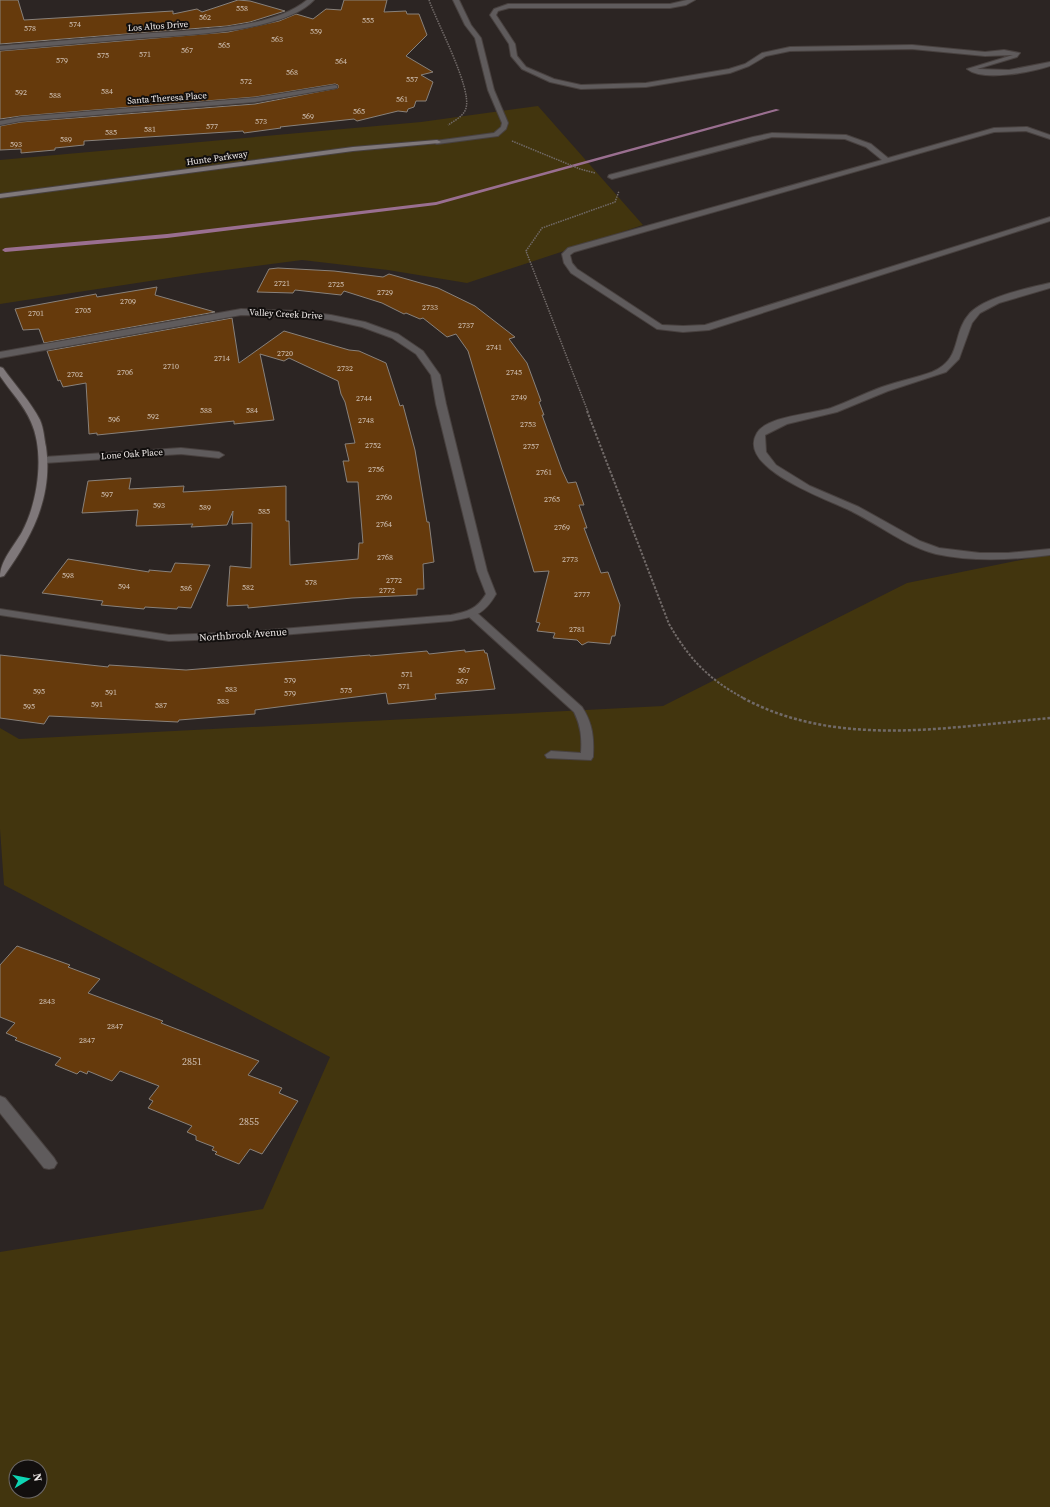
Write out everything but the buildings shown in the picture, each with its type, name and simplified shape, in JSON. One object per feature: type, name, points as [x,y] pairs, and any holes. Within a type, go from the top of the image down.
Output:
[{"type":"street","name":"Los Altos Drive","points":[[0,48],[236,28],[281,17],[300,9],[311,0]]},
{"type":"street","points":[[438,142],[496,135],[504,128],[505,122],[491,90],[478,38],[468,25],[456,0]]},
{"type":"street","points":[[692,0],[684,4],[670,6],[508,6],[496,10],[492,14],[512,44],[514,56],[524,68],[552,81],[581,87],[646,85],[716,74],[747,65],[768,52],[790,49],[877,46],[932,48],[985,54],[1004,52],[1017,53],[1016,56],[970,69],[984,72],[1025,70],[1050,64]]},
{"type":"street","name":"Santa Theresa Place","points":[[0,123],[31,118],[255,100],[335,87]]},
{"type":"street","points":[[1050,137],[1027,130],[994,130],[571,250],[566,254],[567,264],[574,270],[660,327],[693,330],[706,328],[1050,219]]},
{"type":"street","points":[[612,177],[754,138],[772,135],[846,137],[858,140],[880,152],[886,160]]},
{"type":"street","name":"Hunte Parkway","points":[[0,196],[353,149],[438,142]]},
{"type":"street","points":[[1050,285],[993,303],[972,315],[961,337],[958,354],[955,361],[944,369],[926,378],[886,388],[838,408],[776,424],[761,434],[759,440],[761,453],[766,462],[775,468],[810,490],[854,508],[910,542],[922,547],[952,553],[967,554],[1030,555],[1050,552]]},
{"type":"street","name":"Valley Creek Drive","points":[[0,355],[241,312],[277,312],[326,316],[354,321],[384,332],[418,351],[426,360],[438,380],[441,392],[441,404],[482,571],[491,594],[485,606]]},
{"type":"street","points":[[0,370],[36,421],[44,460],[41,492],[33,519],[23,540],[0,574]]},
{"type":"street","name":"Lone Oak Place","points":[[44,460],[182,451],[219,455]]},
{"type":"street","name":"Northbrook Avenue","points":[[0,612],[169,638],[246,635],[451,618],[472,614],[485,606]]},
{"type":"street","points":[[472,614],[578,710],[584,719],[588,728],[587,757],[551,756]]},
{"type":"street","points":[[0,1102],[49,1163]]},
{"type":"path","points":[[429,0],[446,44],[460,72],[468,101],[466,110],[439,132],[438,142]]},
{"type":"path","points":[[496,135],[580,168],[612,177],[620,192],[615,202],[542,228],[526,251],[669,624],[676,639],[687,655],[701,670],[740,696],[764,708],[816,724],[845,729],[901,732],[1050,718]]},
{"type":"shaded area","points":[[538,106],[643,225],[467,283],[388,270],[302,260],[202,273],[0,304],[0,160],[421,122]]},
{"type":"shaded area","points":[[1050,554],[1050,1507],[0,1507],[0,1252],[263,1209],[330,1057],[4,885],[0,829],[0,728],[19,739],[663,706],[907,583]]},
{"type":"waterway","points":[[5,250],[167,236],[436,203],[778,110]]}]
